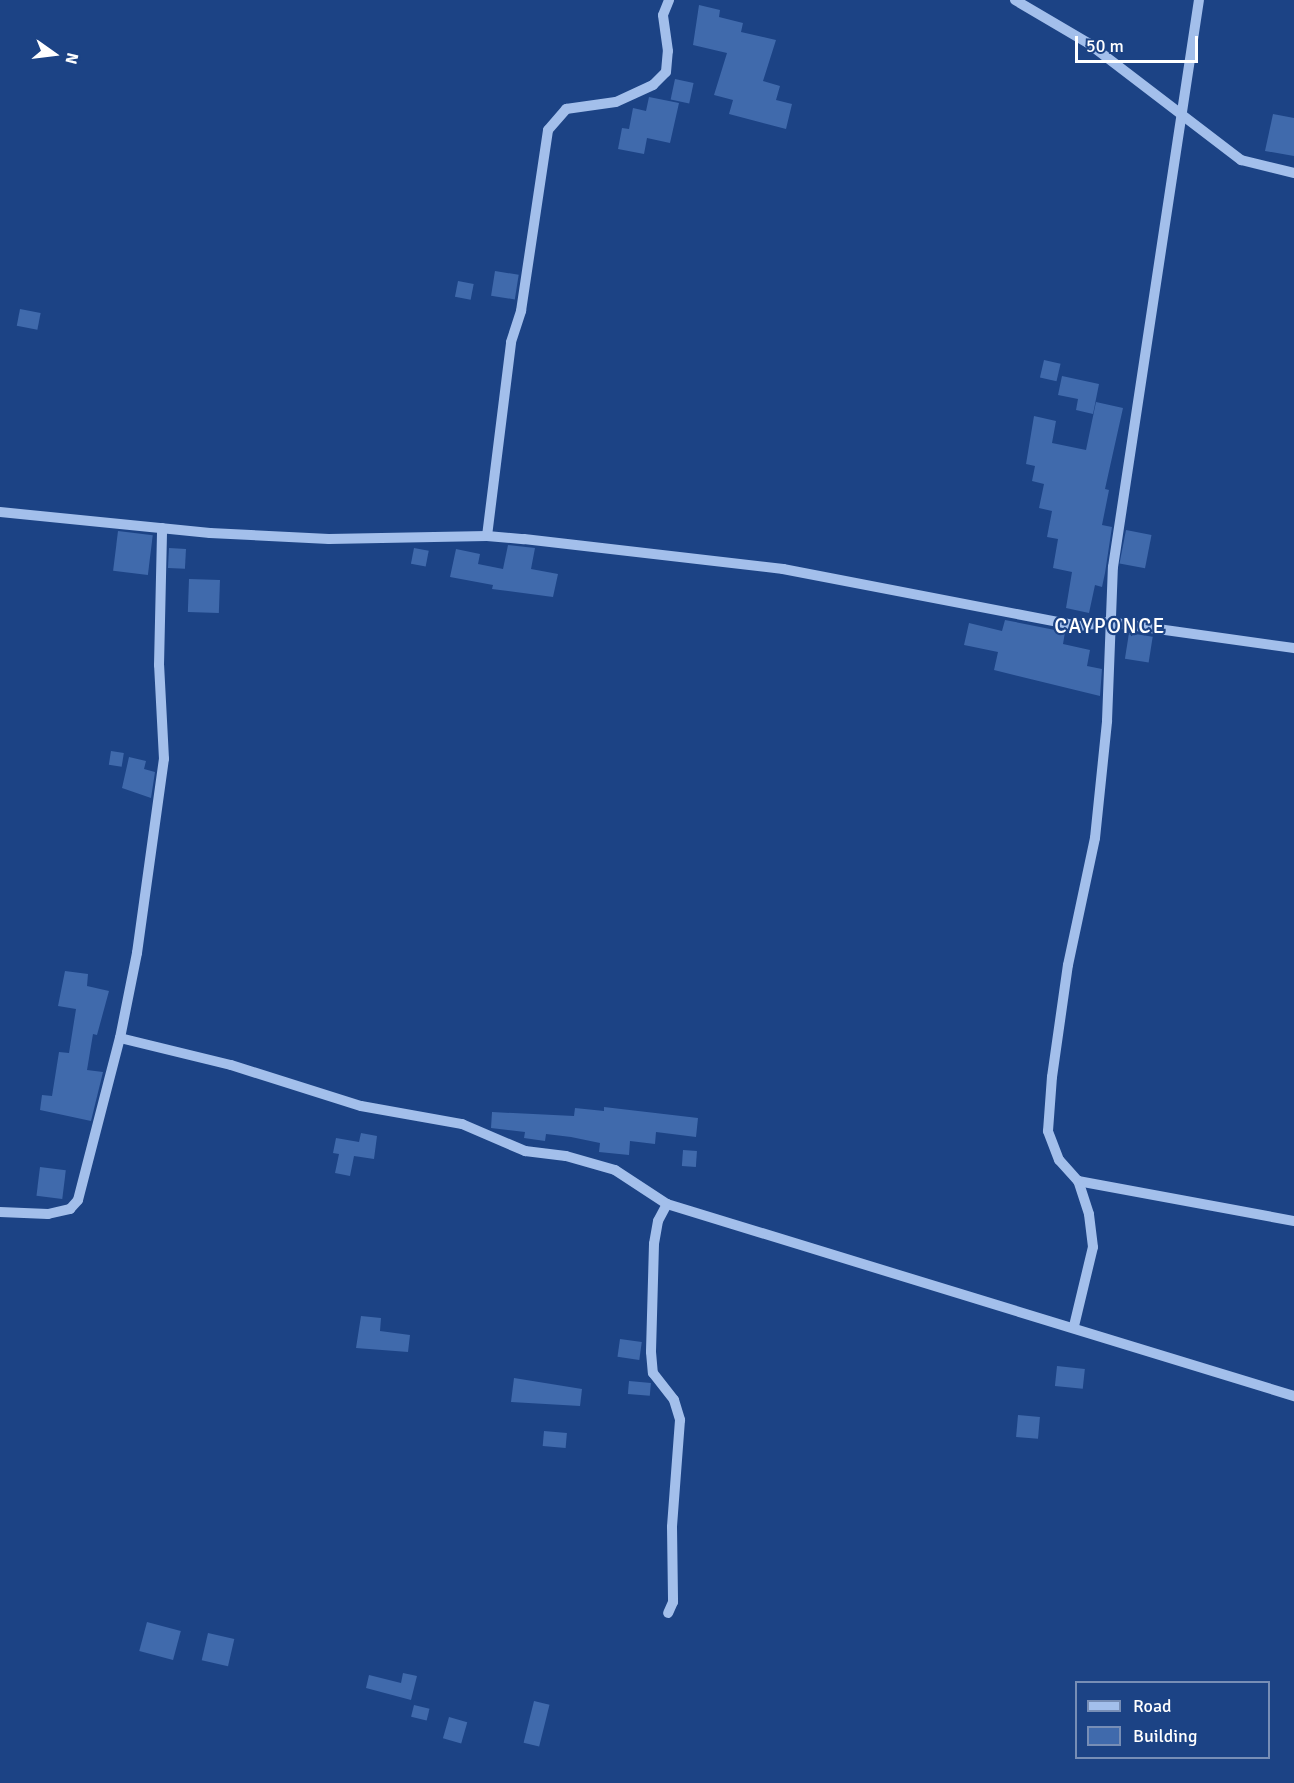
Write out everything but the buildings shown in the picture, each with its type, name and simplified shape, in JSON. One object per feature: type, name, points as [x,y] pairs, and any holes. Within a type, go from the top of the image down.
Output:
[{"type":"street","points":[[487,536],[512,342],[521,311],[548,130],[566,110],[616,102],[653,85],[666,72],[669,51],[663,15],[669,0]]},
{"type":"street","points":[[1015,0],[1088,43],[1181,117],[1241,160],[1294,173]]},
{"type":"street","points":[[1074,1326],[1093,1247],[1089,1214],[1078,1181],[1059,1160],[1048,1131],[1068,964],[1095,838],[1107,721],[1108,622],[1113,567],[1199,0]]},
{"type":"street","points":[[0,512],[162,528],[330,539],[487,536],[783,569],[1080,626],[1108,622],[1294,648]]},
{"type":"street","points":[[0,1212],[48,1214],[69,1209],[78,1200],[120,1038],[137,953],[164,759],[159,665],[162,528]]},
{"type":"street","points":[[120,1038],[231,1065],[360,1106],[462,1124],[525,1151],[566,1156],[615,1170],[667,1204],[1012,1311],[1074,1326],[1294,1396]]},
{"type":"street","points":[[1078,1181],[1294,1221]]},
{"type":"street","points":[[667,1204],[658,1221],[654,1244],[651,1352],[653,1373],[674,1400],[680,1420],[672,1527],[674,1602],[668,1613]]},
{"type":"district","name":"CAYPONCE","points":[[1110,626]]}]
